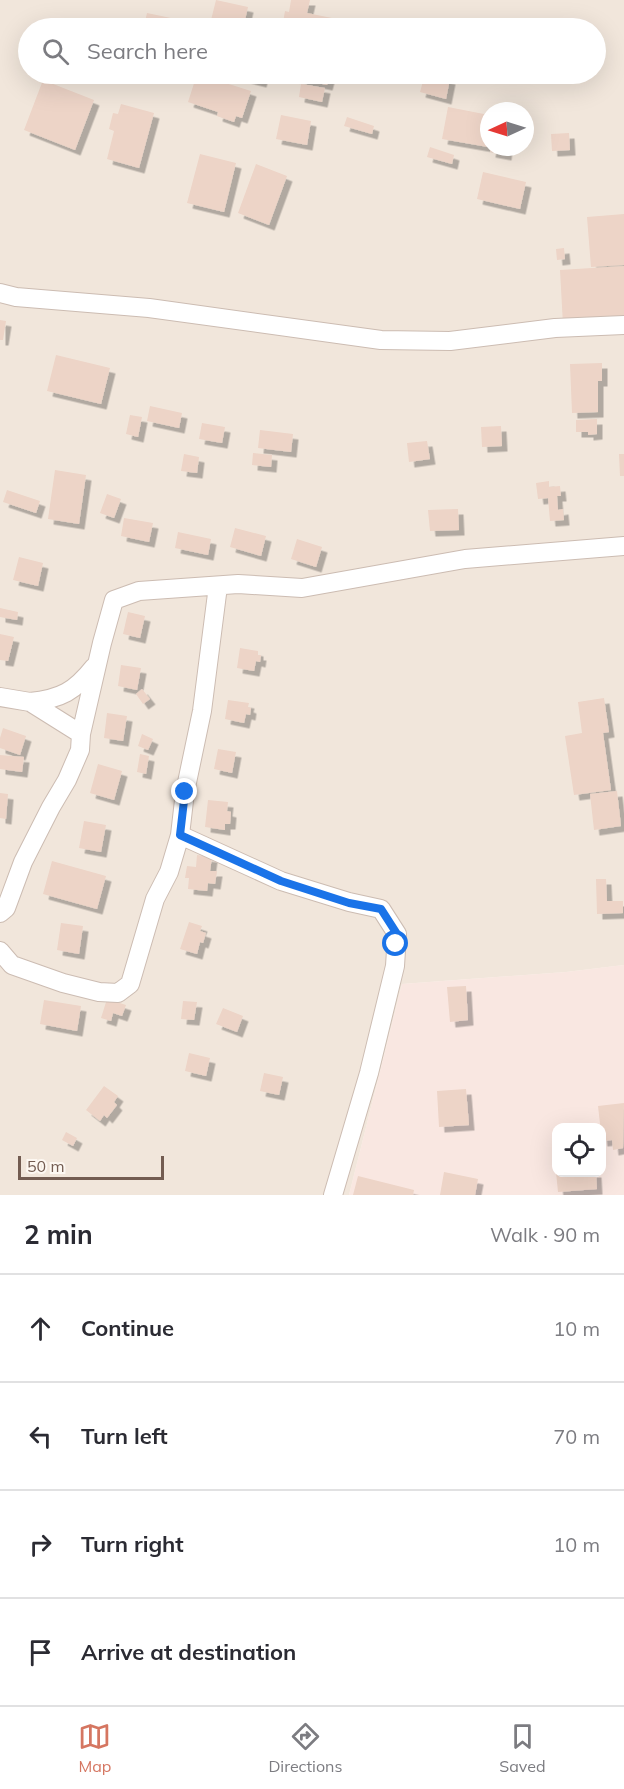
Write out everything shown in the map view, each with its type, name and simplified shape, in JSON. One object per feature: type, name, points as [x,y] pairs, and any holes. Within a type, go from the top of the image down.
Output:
[{"type":"street","points":[[0,293],[16,297],[149,308],[381,340],[450,341],[555,328],[624,325]]},
{"type":"street","points":[[0,913],[6,908],[24,862],[80,750],[81,734],[97,662],[114,600],[139,591],[238,584],[302,588],[465,559],[624,546]]},
{"type":"street","points":[[0,951],[12,965],[63,983],[99,992],[118,993],[130,984],[155,899],[169,872],[180,835],[185,792],[202,711],[218,586]]},
{"type":"street","points":[[0,697],[30,702],[49,700],[69,692],[83,681],[97,662]]},
{"type":"street","points":[[30,702],[81,734]]},
{"type":"street","points":[[180,835],[281,881],[349,903],[381,909],[397,934],[395,966],[389,994],[333,1195]]},
{"type":"shaded area","points":[[0,0],[624,0],[624,965],[566,972],[402,984],[349,1195],[0,1195]]},
{"type":"shaded area","points":[[624,965],[624,1195],[349,1195],[402,984],[566,972]]},
{"type":"building","points":[[216,0],[248,7],[245,18],[212,18]]},
{"type":"building","points":[[291,0],[310,0],[307,13],[332,18],[284,18],[285,11],[289,12]]},
{"type":"building","points":[[147,13],[171,18],[146,18]]},
{"type":"building","points":[[41,84],[53,84],[94,100],[75,150],[24,130]]},
{"type":"building","points":[[194,84],[229,84],[251,91],[242,118],[236,116],[234,122],[217,116],[218,112],[188,102]]},
{"type":"building","points":[[301,84],[325,88],[322,102],[299,97]]},
{"type":"building","points":[[422,84],[449,84],[446,99],[420,92]]},
{"type":"building","points":[[121,104],[154,113],[139,168],[107,159],[114,131],[109,129],[113,113],[118,114]]},
{"type":"building","points":[[448,107],[480,113],[480,146],[442,139]]},
{"type":"building","points":[[281,115],[311,121],[307,145],[276,139]]},
{"type":"building","points":[[347,117],[374,126],[372,134],[344,126]]},
{"type":"building","points":[[569,133],[570,150],[552,151],[551,134]]},
{"type":"building","points":[[430,147],[454,155],[452,164],[427,157]]},
{"type":"building","points":[[200,154],[236,163],[224,212],[187,203]]},
{"type":"building","points":[[256,164],[287,176],[269,225],[238,213]]},
{"type":"building","points":[[483,172],[526,182],[520,209],[477,199]]},
{"type":"building","points":[[624,214],[624,265],[591,267],[587,217]]},
{"type":"building","points":[[564,248],[565,259],[557,260],[556,249]]},
{"type":"building","points":[[624,266],[624,321],[563,325],[560,270]]},
{"type":"building","points":[[0,320],[6,321],[3,340],[0,340]]},
{"type":"building","points":[[56,355],[110,368],[101,404],[47,391]]},
{"type":"building","points":[[602,363],[602,381],[598,381],[598,412],[572,413],[570,364]]},
{"type":"building","points":[[150,406],[182,413],[179,428],[147,421]]},
{"type":"building","points":[[130,415],[142,417],[138,437],[126,434]]},
{"type":"building","points":[[597,419],[597,434],[588,435],[588,432],[576,432],[576,420]]},
{"type":"building","points":[[202,423],[225,427],[222,443],[199,439]]},
{"type":"building","points":[[501,426],[502,446],[482,447],[481,427]]},
{"type":"building","points":[[260,430],[293,434],[291,452],[258,448]]},
{"type":"building","points":[[427,441],[430,459],[409,462],[407,443]]},
{"type":"building","points":[[253,453],[272,455],[271,467],[252,465]]},
{"type":"building","points":[[184,454],[199,457],[197,473],[181,471]]},
{"type":"building","points":[[619,454],[624,454],[624,476],[620,476]]},
{"type":"building","points":[[55,470],[86,475],[79,524],[48,519]]},
{"type":"building","points":[[549,481],[549,487],[560,486],[561,496],[557,496],[558,510],[563,509],[564,520],[550,521],[548,498],[538,499],[536,483]]},
{"type":"building","points":[[7,490],[40,501],[36,513],[3,502]]},
{"type":"building","points":[[107,494],[121,499],[114,518],[100,513]]},
{"type":"building","points":[[458,509],[459,530],[430,531],[428,510]]},
{"type":"building","points":[[124,518],[153,523],[149,542],[121,536]]},
{"type":"building","points":[[235,528],[266,536],[261,556],[230,547]]},
{"type":"building","points":[[178,532],[211,539],[208,555],[175,548]]},
{"type":"building","points":[[297,539],[322,547],[316,567],[291,559]]},
{"type":"building","points":[[19,557],[43,563],[38,586],[13,580]]},
{"type":"building","points":[[0,608],[18,612],[17,620],[0,617]]},
{"type":"building","points":[[128,612],[145,616],[140,638],[123,634]]},
{"type":"building","points":[[0,634],[14,637],[8,661],[0,660]]},
{"type":"building","points":[[240,648],[258,651],[258,655],[261,655],[260,662],[256,661],[254,671],[237,668]]},
{"type":"building","points":[[121,665],[141,668],[137,690],[118,686]]},
{"type":"building","points":[[142,689],[150,699],[143,704],[136,694]]},
{"type":"building","points":[[604,698],[609,732],[603,733],[611,790],[574,795],[565,736],[582,733],[578,702]]},
{"type":"building","points":[[228,700],[249,703],[250,715],[246,714],[244,723],[225,719]]},
{"type":"building","points":[[107,713],[127,716],[123,741],[104,738]]},
{"type":"building","points":[[3,728],[26,736],[20,755],[0,748]]},
{"type":"building","points":[[142,734],[153,739],[148,750],[138,746]]},
{"type":"building","points":[[218,749],[236,752],[232,773],[214,769]]},
{"type":"building","points":[[140,754],[149,756],[146,774],[137,772]]},
{"type":"building","points":[[0,755],[24,757],[22,772],[0,769]]},
{"type":"building","points":[[98,764],[122,771],[114,800],[90,793]]},
{"type":"building","points":[[617,791],[621,826],[594,830],[590,794]]},
{"type":"building","points":[[0,793],[8,794],[6,819],[0,818]]},
{"type":"building","points":[[208,800],[228,802],[227,811],[231,812],[230,824],[225,824],[225,830],[205,827]]},
{"type":"building","points":[[84,821],[106,825],[101,852],[79,848]]},
{"type":"building","points":[[197,855],[212,857],[210,871],[217,871],[215,884],[208,883],[207,891],[188,889],[189,878],[185,878],[187,866],[196,867]]},
{"type":"building","points":[[52,861],[106,876],[97,909],[43,894]]},
{"type":"building","points":[[596,879],[606,879],[607,901],[623,901],[623,913],[597,914]]},
{"type":"building","points":[[189,922],[202,926],[200,931],[206,933],[203,943],[200,942],[197,954],[180,949]]},
{"type":"building","points":[[61,923],[83,926],[79,954],[57,950]]},
{"type":"building","points":[[466,986],[468,1020],[450,1022],[447,987]]},
{"type":"building","points":[[107,999],[126,1005],[122,1016],[113,1013],[111,1021],[101,1018]]},
{"type":"building","points":[[44,1000],[81,1006],[77,1031],[40,1024]]},
{"type":"building","points":[[183,1001],[197,1002],[194,1020],[181,1019]]},
{"type":"building","points":[[223,1008],[243,1016],[237,1032],[216,1024]]},
{"type":"building","points":[[189,1053],[210,1058],[206,1076],[185,1071]]},
{"type":"building","points":[[264,1073],[283,1077],[279,1095],[260,1091]]},
{"type":"building","points":[[104,1086],[118,1096],[114,1102],[117,1105],[107,1118],[104,1115],[100,1121],[86,1110]]},
{"type":"building","points":[[466,1089],[469,1125],[439,1127],[437,1091]]},
{"type":"building","points":[[624,1103],[623,1148],[613,1150],[612,1140],[606,1141],[606,1123],[600,1123],[598,1106]]},
{"type":"building","points":[[66,1132],[77,1138],[73,1146],[62,1140]]},
{"type":"building","points":[[444,1172],[478,1179],[475,1195],[440,1195]]},
{"type":"building","points":[[358,1176],[414,1190],[413,1195],[353,1195]]},
{"type":"building","points":[[556,1177],[596,1177],[597,1189],[558,1192]]},
{"type":"route","points":[[185,792],[180,835],[281,881],[349,903],[381,909],[397,934],[396,944]]}]
